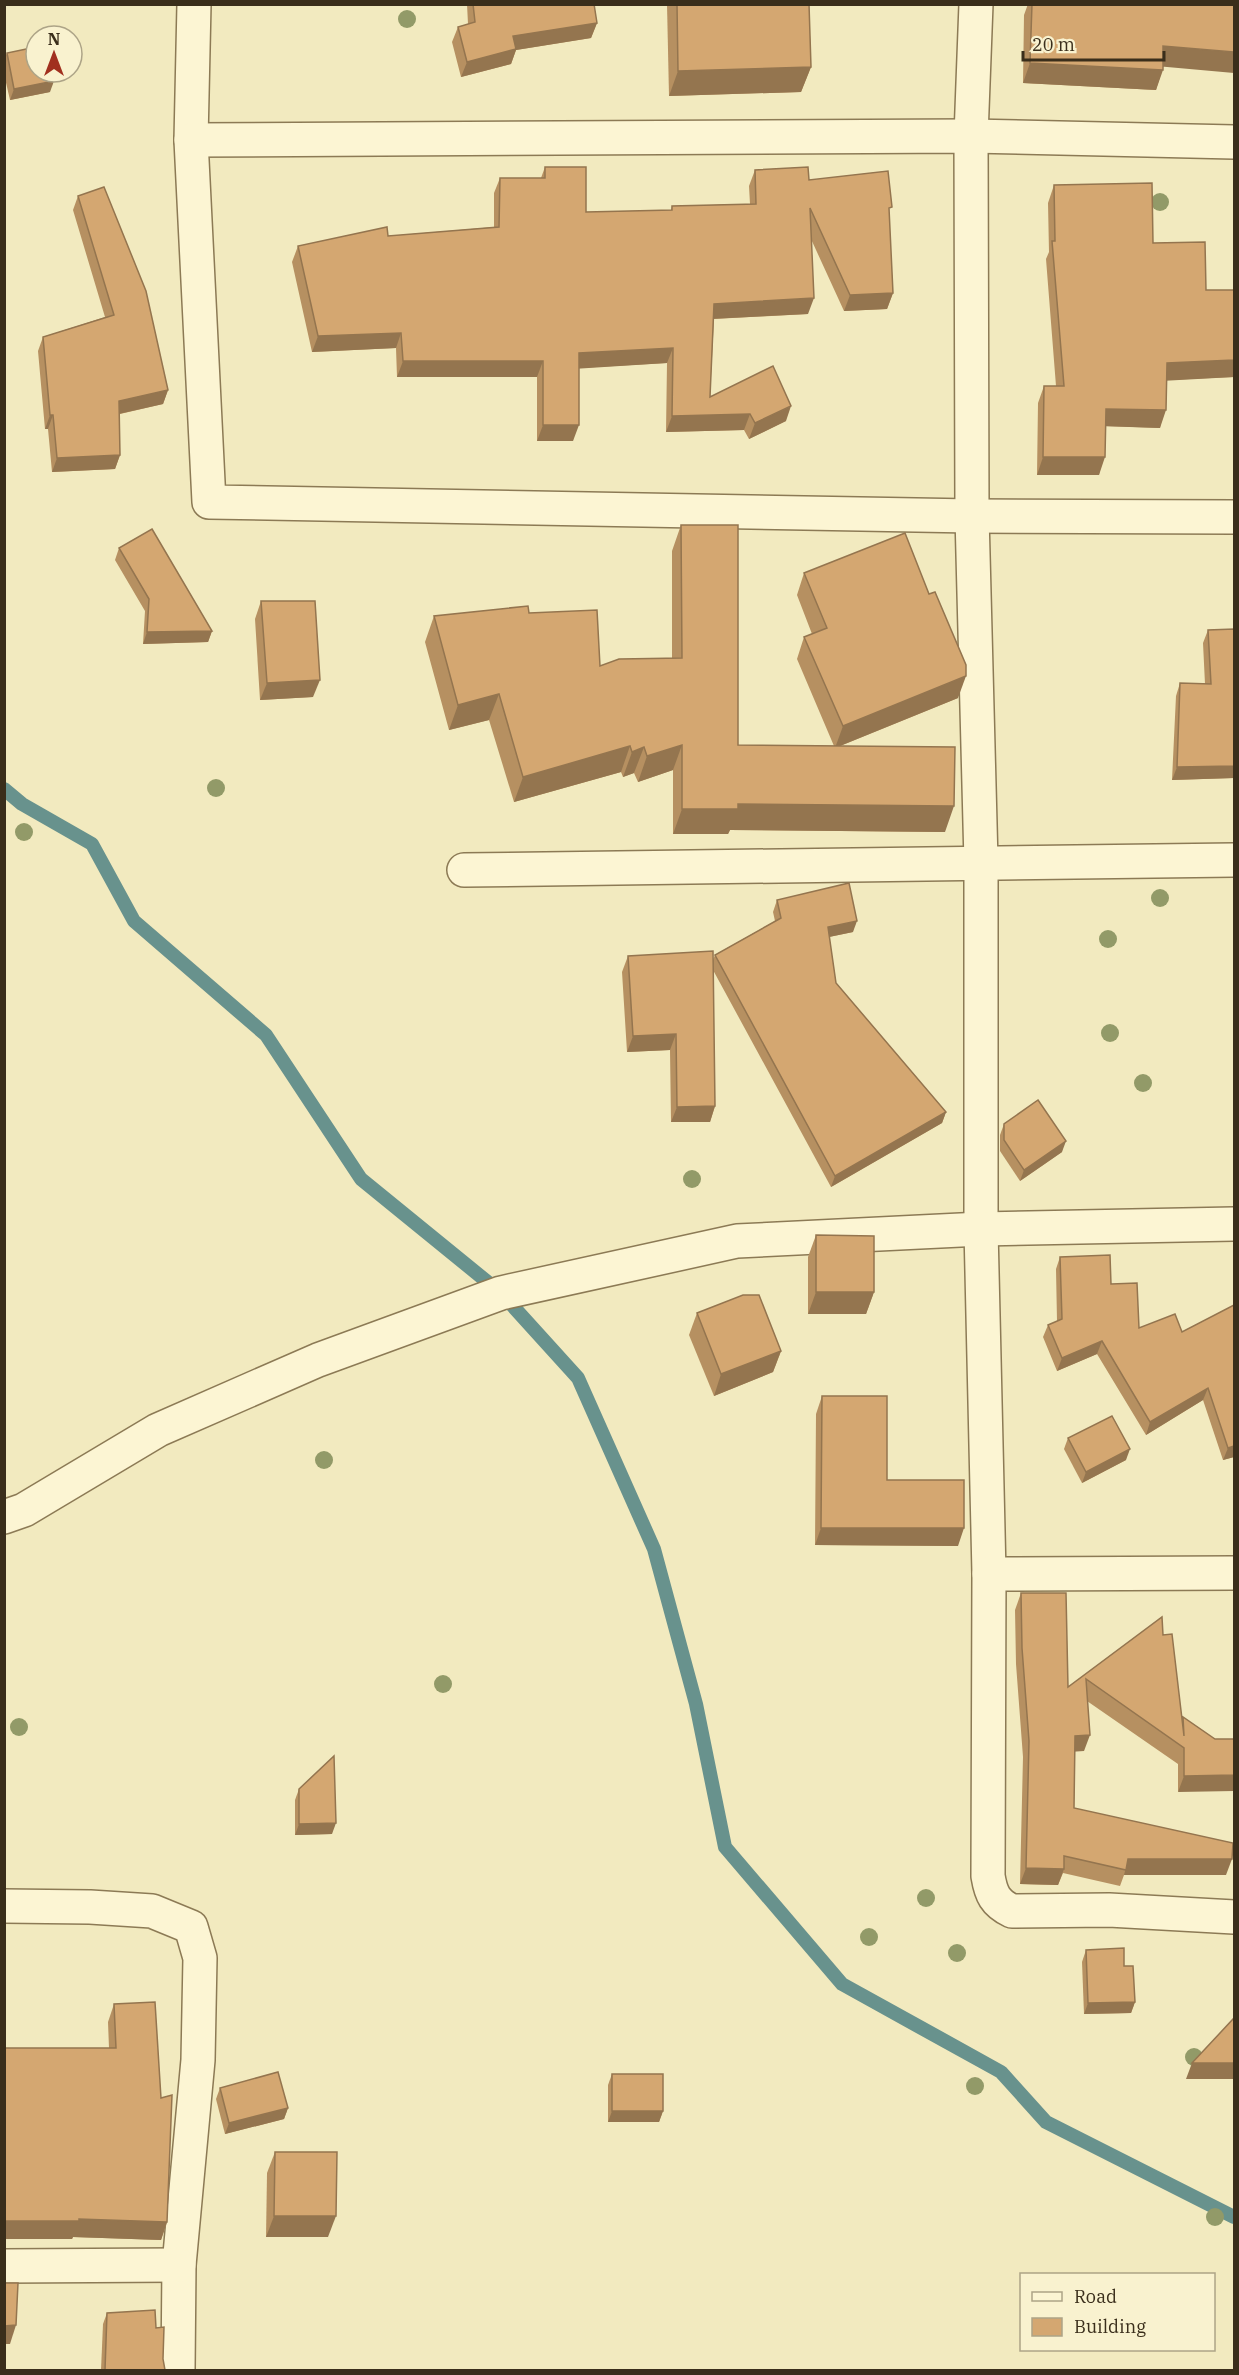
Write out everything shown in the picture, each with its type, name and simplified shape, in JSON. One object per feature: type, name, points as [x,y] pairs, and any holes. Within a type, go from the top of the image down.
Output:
[{"type":"street","points":[[194,4],[190,140],[208,502],[972,516],[1234,517]]},
{"type":"street","points":[[976,4],[971,136],[972,516],[981,862],[981,1228],[989,1574],[988,1876],[991,1894],[1000,1905],[1012,1911],[1109,1910],[1234,1917]]},
{"type":"street","points":[[190,140],[971,136],[1234,142]]},
{"type":"street","points":[[464,870],[1234,860]]},
{"type":"street","points":[[4,1517],[24,1510],[158,1430],[318,1360],[501,1293],[737,1241],[981,1228],[1234,1224]]},
{"type":"street","points":[[989,1574],[1234,1573]]},
{"type":"street","points":[[4,1906],[90,1907],[152,1911],[191,1927],[200,1959],[198,2060],[179,2265],[178,2370]]},
{"type":"street","points":[[4,2266],[179,2265]]},
{"type":"building","points":[[473,4],[594,4],[597,23],[513,36],[516,49],[467,62],[458,27],[475,22]]},
{"type":"building","points":[[677,4],[809,4],[811,67],[678,71]]},
{"type":"building","points":[[1032,4],[1234,4],[1234,52],[1163,46],[1163,70],[1030,63]]},
{"type":"building","points":[[24,49],[24,84],[39,84],[14,89],[7,53]]},
{"type":"building","points":[[545,167],[586,167],[586,212],[672,210],[672,206],[756,204],[755,170],[808,167],[809,180],[888,171],[892,207],[889,208],[893,293],[850,295],[810,208],[814,298],[714,304],[710,397],[773,366],[791,406],[755,423],[750,414],[672,416],[673,348],[579,353],[579,425],[543,425],[543,361],[403,361],[401,333],[318,336],[298,246],[387,227],[388,236],[499,227],[500,178],[545,178]]},
{"type":"building","points":[[1152,183],[1153,243],[1205,242],[1206,290],[1234,290],[1234,360],[1167,363],[1166,410],[1106,409],[1105,457],[1043,457],[1044,386],[1064,386],[1052,241],[1055,241],[1054,185]]},
{"type":"building","points":[[104,187],[146,291],[168,390],[119,401],[120,455],[57,458],[53,415],[50,415],[43,337],[114,315],[78,196]]},
{"type":"building","points":[[681,525],[738,525],[738,745],[955,747],[954,806],[738,804],[738,809],[682,809],[682,745],[647,756],[644,747],[632,752],[630,746],[523,777],[499,694],[458,705],[434,616],[528,606],[529,613],[597,610],[600,666],[619,659],[682,658]]},
{"type":"building","points":[[152,529],[212,631],[147,632],[149,599],[119,548]]},
{"type":"building","points":[[905,533],[929,594],[935,592],[966,665],[966,676],[843,726],[804,637],[827,628],[804,573]]},
{"type":"building","points":[[261,601],[315,601],[320,680],[267,683]]},
{"type":"building","points":[[1234,629],[1234,766],[1177,767],[1180,683],[1211,684],[1208,630]]},
{"type":"building","points":[[849,883],[857,921],[828,927],[836,983],[946,1112],[835,1176],[715,955],[781,918],[777,900]]},
{"type":"building","points":[[713,951],[715,1106],[677,1107],[676,1034],[633,1036],[628,956]]},
{"type":"building","points":[[1038,1100],[1066,1141],[1024,1170],[1004,1140],[1004,1124]]},
{"type":"building","points":[[816,1235],[874,1236],[874,1292],[816,1292]]},
{"type":"building","points":[[1110,1255],[1111,1284],[1137,1283],[1139,1328],[1175,1314],[1182,1332],[1234,1305],[1234,1446],[1228,1448],[1208,1388],[1150,1422],[1102,1341],[1062,1358],[1048,1325],[1062,1319],[1060,1257]]},
{"type":"building","points":[[743,1295],[759,1295],[781,1351],[721,1374],[697,1313]]},
{"type":"building","points":[[822,1396],[887,1396],[887,1480],[964,1480],[964,1528],[821,1528]]},
{"type":"building","points":[[1112,1416],[1130,1449],[1086,1472],[1068,1438]]},
{"type":"building","points":[[1021,1593],[1066,1593],[1068,1687],[1162,1617],[1163,1635],[1172,1634],[1184,1736],[1183,1717],[1215,1739],[1234,1739],[1234,1775],[1184,1776],[1184,1748],[1086,1679],[1090,1735],[1075,1736],[1074,1808],[1233,1843],[1232,1859],[1128,1859],[1126,1870],[1064,1856],[1064,1869],[1026,1868],[1029,1741],[1022,1648]]},
{"type":"building","points":[[334,1756],[336,1823],[299,1824],[299,1789]]},
{"type":"building","points":[[1124,1948],[1124,1966],[1133,1966],[1135,2002],[1088,2003],[1086,1950]]},
{"type":"building","points":[[155,2002],[161,2098],[172,2095],[167,2222],[79,2219],[79,2221],[4,2221],[4,2048],[116,2048],[114,2004]]},
{"type":"building","points":[[1234,2018],[1234,2063],[1192,2063]]},
{"type":"building","points":[[278,2072],[288,2108],[229,2123],[220,2088]]},
{"type":"building","points":[[612,2074],[663,2074],[663,2111],[612,2111]]},
{"type":"building","points":[[275,2152],[337,2152],[336,2216],[274,2216]]},
{"type":"building","points":[[4,2283],[18,2283],[16,2325],[4,2326]]},
{"type":"building","points":[[155,2310],[156,2328],[164,2327],[165,2370],[105,2370],[107,2313]]},
{"type":"waterway","points":[[4,789],[22,804],[92,844],[134,921],[266,1035],[361,1179],[501,1293],[578,1378],[654,1549],[696,1704],[725,1847],[842,1984],[1001,2072],[1046,2122],[1234,2217]]}]
